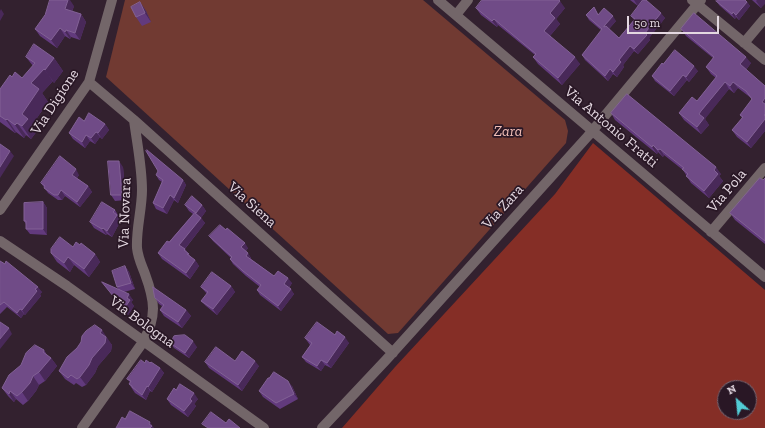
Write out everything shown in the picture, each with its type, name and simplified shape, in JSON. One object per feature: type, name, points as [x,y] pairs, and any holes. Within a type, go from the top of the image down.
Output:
[{"type":"street","name":"Via Digione","points":[[0,210],[89,82],[112,0]]},
{"type":"street","name":"Via Antonio Fratti","points":[[438,0],[765,277]]},
{"type":"street","points":[[456,15],[468,0]]},
{"type":"street","points":[[697,2],[765,60]]},
{"type":"street","name":"Via Zara","points":[[322,428],[393,353],[592,131],[697,2]]},
{"type":"street","points":[[744,43],[765,18]]},
{"type":"street","name":"Via Siena","points":[[89,82],[134,120],[393,353]]},
{"type":"street","name":"Via Novara","points":[[82,428],[143,342],[151,324],[153,310],[152,296],[138,254],[137,239],[142,180],[134,120]]},
{"type":"street","name":"Via Pola","points":[[711,232],[765,168]]},
{"type":"street","name":"Via Bologna","points":[[0,241],[67,286],[264,428]]},
{"type":"green space","name":"Zara","points":[[125,0],[423,0],[565,120],[568,131],[566,143],[398,333],[388,334],[106,77]]},
{"type":"shaded area","points":[[593,143],[765,290],[765,428],[342,428],[395,367],[555,194]]},
{"type":"building","points":[[50,0],[68,0],[65,9],[81,14],[75,33],[66,30],[65,32],[60,28],[51,40],[35,29],[45,15]]},
{"type":"building","points":[[482,0],[559,0],[560,1],[550,13],[555,18],[544,31],[575,57],[558,78],[533,57],[536,54],[494,19],[492,21],[476,8]]},
{"type":"building","points":[[643,0],[646,0],[661,13],[645,33],[647,35],[634,49],[630,46],[619,60],[621,62],[613,72],[610,69],[605,76],[582,55],[602,29],[586,15],[594,7],[598,15],[604,8],[613,16],[604,27],[606,26],[619,38],[635,19],[631,16]]},
{"type":"building","points":[[745,0],[747,2],[736,15],[733,12],[732,14],[716,1]]},
{"type":"building","points":[[140,2],[145,13],[136,17],[131,7]]},
{"type":"building","points":[[694,13],[746,57],[740,64],[765,86],[765,98],[762,102],[765,104],[765,119],[747,142],[732,130],[743,117],[740,115],[752,99],[746,91],[733,82],[730,86],[725,82],[701,111],[699,114],[704,118],[697,127],[679,113],[692,97],[697,101],[717,76],[706,67],[714,57],[681,29]]},
{"type":"building","points":[[34,44],[54,58],[45,70],[44,69],[31,83],[39,89],[22,114],[28,119],[22,126],[17,123],[15,125],[0,116],[0,89],[10,75],[12,77],[15,72],[22,78],[35,63],[26,57]]},
{"type":"building","points":[[675,50],[694,66],[686,77],[683,75],[670,91],[652,76]]},
{"type":"building","points":[[627,94],[716,167],[714,170],[718,174],[704,191],[686,176],[688,174],[682,169],[684,168],[660,149],[658,150],[653,145],[652,147],[611,113]]},
{"type":"building","points":[[89,113],[105,124],[98,133],[96,132],[91,138],[86,135],[82,142],[69,133],[79,117],[84,121]]},
{"type":"building","points":[[0,144],[10,151],[0,167]]},
{"type":"building","points":[[147,150],[183,180],[174,198],[170,195],[163,208],[153,203],[163,180],[156,175],[158,171],[146,151]]},
{"type":"building","points":[[60,156],[76,169],[72,175],[88,186],[77,202],[61,190],[58,195],[54,195],[44,188],[45,186],[41,183]]},
{"type":"building","points":[[108,161],[119,161],[122,195],[111,195]]},
{"type":"building","points":[[760,178],[763,180],[765,178],[765,241],[730,213]]},
{"type":"building","points":[[192,196],[202,205],[196,213],[185,205]]},
{"type":"building","points":[[43,202],[43,229],[26,229],[26,221],[24,221],[24,203]]},
{"type":"building","points":[[102,202],[115,210],[113,212],[117,215],[107,231],[90,222]]},
{"type":"building","points":[[195,213],[201,218],[179,245],[195,260],[186,273],[158,253],[167,241],[169,242]]},
{"type":"building","points":[[220,225],[226,230],[227,228],[245,243],[241,247],[248,253],[246,256],[274,276],[278,271],[288,278],[284,284],[291,289],[278,306],[257,290],[261,285],[230,259],[232,257],[209,236]]},
{"type":"building","points":[[60,237],[73,247],[76,242],[80,245],[81,243],[95,254],[84,269],[68,257],[64,263],[51,253],[51,249]]},
{"type":"building","points":[[0,261],[5,264],[6,261],[38,287],[35,289],[37,291],[22,310],[20,309],[17,313],[4,302],[0,305]]},
{"type":"building","points":[[125,266],[131,283],[117,287],[112,271]]},
{"type":"building","points":[[212,272],[231,286],[213,309],[201,301],[208,292],[201,287]]},
{"type":"building","points":[[102,282],[129,294],[127,298],[130,300],[124,309]]},
{"type":"building","points":[[153,287],[186,310],[178,322],[160,310],[164,305],[155,298]]},
{"type":"building","points":[[0,322],[9,328],[0,339]]},
{"type":"building","points":[[317,322],[335,335],[337,331],[345,337],[327,363],[321,360],[317,366],[302,357],[312,343],[305,338]]},
{"type":"building","points":[[95,325],[102,330],[100,333],[106,337],[105,343],[92,358],[89,365],[80,377],[77,379],[71,375],[68,378],[59,371],[67,357],[81,342],[82,336],[86,331]]},
{"type":"building","points":[[185,335],[193,341],[185,353],[170,343],[174,336]]},
{"type":"building","points":[[35,345],[44,350],[43,352],[51,358],[39,372],[33,376],[30,383],[22,392],[17,396],[10,391],[9,394],[2,388],[9,375],[21,365],[26,353]]},
{"type":"building","points":[[216,347],[235,361],[242,351],[255,361],[238,385],[205,362]]},
{"type":"building","points":[[141,360],[145,363],[146,360],[150,363],[151,362],[160,368],[142,395],[129,384],[131,381],[127,379]]},
{"type":"building","points":[[274,372],[288,381],[294,394],[276,403],[259,391]]},
{"type":"building","points":[[180,384],[194,393],[190,399],[192,401],[184,411],[167,399],[174,388],[176,390]]},
{"type":"building","points":[[130,411],[150,422],[149,424],[152,426],[150,428],[116,428],[122,417],[125,419]]},
{"type":"building","points":[[211,412],[226,423],[229,419],[240,428],[208,428],[202,424]]}]
